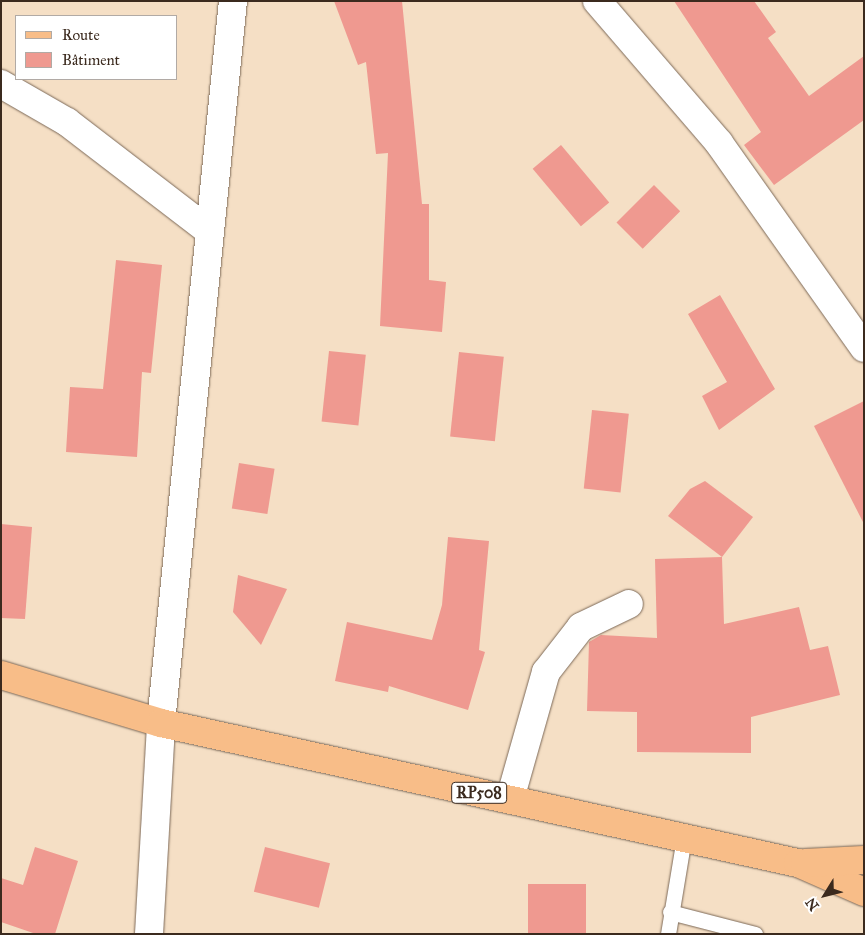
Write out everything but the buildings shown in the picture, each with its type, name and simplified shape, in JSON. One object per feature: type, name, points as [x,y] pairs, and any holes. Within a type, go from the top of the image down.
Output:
[{"type":"main road","points":[[1,675],[161,723]]},
{"type":"main road","name":"RP508","points":[[161,723],[798,863],[864,892]]},
{"type":"main road","name":"RP508","points":[[798,863],[864,860]]},
{"type":"street","points":[[148,934],[161,723],[209,231],[234,1]]},
{"type":"street","points":[[597,1],[719,143],[864,348]]},
{"type":"street","points":[[1,84],[67,122],[209,231]]},
{"type":"street","points":[[510,800],[546,672],[581,626],[629,604]]},
{"type":"lane","points":[[668,934],[670,912],[684,837]]},
{"type":"lane","points":[[670,912],[755,934]]}]
